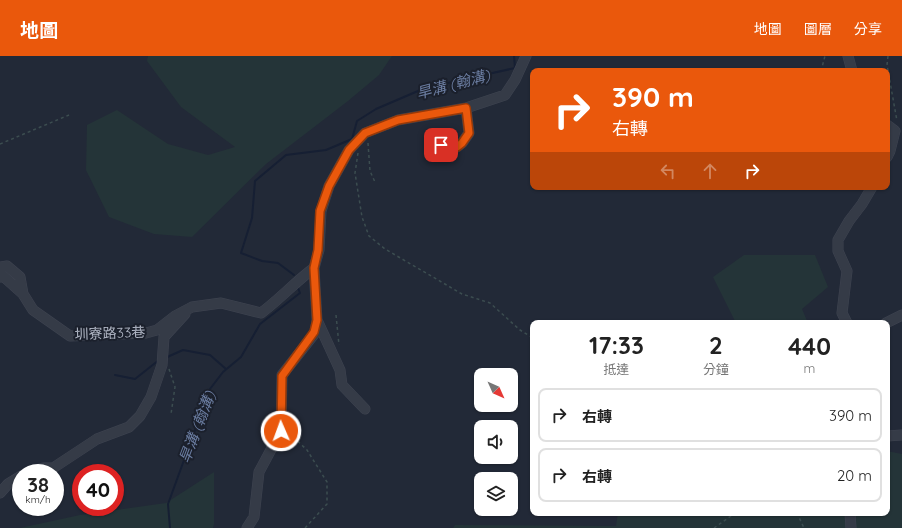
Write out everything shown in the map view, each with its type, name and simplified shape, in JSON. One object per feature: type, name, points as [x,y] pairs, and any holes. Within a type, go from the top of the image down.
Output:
[{"type":"street","points":[[247,528],[254,516],[259,472],[281,431],[282,376],[314,332],[317,320],[314,268],[318,250],[320,211],[329,186],[349,150],[365,133],[398,120],[466,108],[505,95],[516,80],[526,56]]},
{"type":"street","points":[[848,56],[851,68]]},
{"type":"street","points":[[441,145],[457,147],[469,133],[466,108]]},
{"type":"street","points":[[890,151],[891,128]]},
{"type":"street","points":[[846,320],[842,313],[847,271],[838,251],[838,240],[870,190]]},
{"type":"street","points":[[0,267],[7,266],[20,277],[23,294]]},
{"type":"street","name":"圳寮路33巷","points":[[0,277],[3,276],[23,294],[33,310],[70,336],[146,333],[157,330],[175,316],[192,307],[221,303],[261,313],[298,280],[314,268]]},
{"type":"street","points":[[59,464],[97,439],[129,428],[140,416],[151,397],[162,365],[164,337],[192,307]]},
{"type":"street","points":[[890,321],[902,315]]},
{"type":"street","points":[[317,320],[340,370],[342,385],[365,409]]},
{"type":"street","points":[[890,436],[902,435]]},
{"type":"street","points":[[0,493],[12,482]]},
{"type":"street","points":[[850,516],[851,528]]},
{"type":"path","points":[[822,68],[825,56]]},
{"type":"path","points":[[888,56],[888,68]]},
{"type":"path","points":[[890,82],[897,121],[891,128]]},
{"type":"path","points":[[0,144],[69,115]]},
{"type":"path","points":[[365,133],[368,142],[370,171],[375,182]]},
{"type":"path","points":[[358,152],[355,173],[362,217],[369,236],[385,249],[462,294],[490,303],[520,330],[530,336]]},
{"type":"path","points":[[332,352],[339,348],[336,315]]},
{"type":"path","points":[[162,365],[170,369],[175,387],[172,414]]},
{"type":"path","points":[[280,425],[306,450],[327,482],[327,504],[305,528]]},
{"type":"path","points":[[714,528],[731,516]]},
{"type":"path","points":[[798,516],[804,528]]},
{"type":"shaded area","points":[[148,56],[392,56],[379,75],[348,101],[266,164],[192,237],[154,234],[109,217],[86,170],[87,125],[117,110],[168,144],[208,155],[235,147],[181,107],[147,61]]},
{"type":"shaded area","points":[[744,255],[815,255],[828,287],[802,309],[807,320],[734,320],[713,277]]},
{"type":"shaded area","points":[[890,452],[902,454],[902,528],[453,528],[455,525],[616,526],[618,516],[890,516]]},
{"type":"shaded area","points":[[214,472],[213,528],[20,528],[75,516],[124,516],[124,509],[166,503]]},
{"type":"waterway","name":"旱溝 (翰溝)","points":[[294,275],[278,263],[262,261],[241,253],[252,218],[255,181],[286,155],[326,150],[352,139],[357,121],[376,109],[425,88],[515,68],[514,56]]},
{"type":"waterway","name":"旱溝 (翰溝)","points":[[170,528],[168,504],[210,389],[223,372],[241,357],[260,324],[300,293],[298,288]]},
{"type":"waterway","points":[[165,358],[183,350],[210,355],[226,369]]},
{"type":"waterway","points":[[115,375],[135,379],[159,360]]},
{"type":"route","points":[[281,431],[282,376],[314,332],[317,320],[314,268],[318,250],[320,211],[329,186],[349,150],[365,133],[398,120],[466,108],[469,133],[457,147],[441,145]]}]
